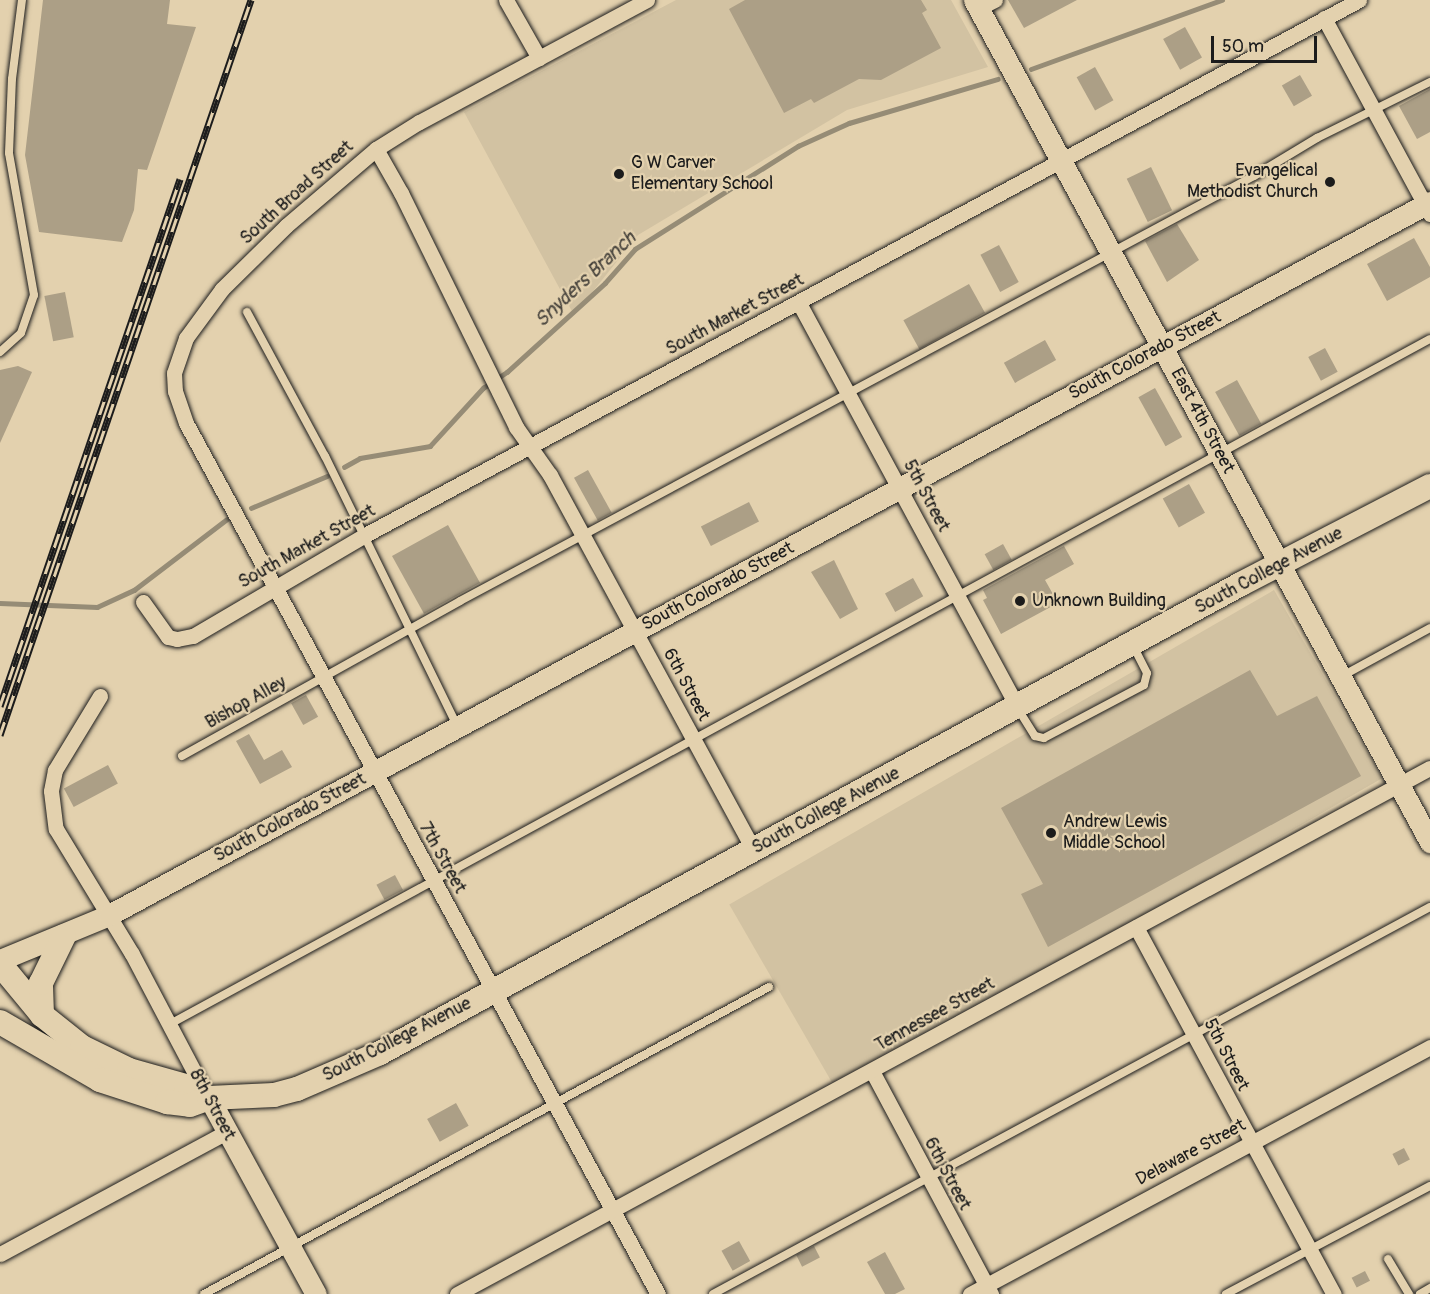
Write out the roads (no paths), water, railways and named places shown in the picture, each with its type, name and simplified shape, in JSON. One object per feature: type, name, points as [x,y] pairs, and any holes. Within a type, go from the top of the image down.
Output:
[{"type":"main road","name":"South College Avenue","points":[[0,1022],[123,1090],[190,1105],[209,1098],[274,1095],[297,1089],[380,1053],[1280,564],[1430,486]]},
{"type":"main road","points":[[42,1015],[41,983],[64,936]]},
{"type":"main road","points":[[0,962],[42,1015],[82,1047],[107,1061],[186,1086],[209,1098]]},
{"type":"street","points":[[506,0],[539,58]]},
{"type":"street","name":"South Broad Street","points":[[195,440],[179,408],[174,373],[196,320],[286,226],[376,149],[647,0]]},
{"type":"street","name":"South Market Street","points":[[143,602],[160,631],[177,639],[186,639],[275,585],[365,535],[1359,0]]},
{"type":"street","name":"East 4th Street","points":[[983,3],[1110,252],[1430,842]]},
{"type":"street","points":[[1324,18],[1428,207]]},
{"type":"street","name":"6th Street","points":[[376,149],[528,448],[550,475],[754,850]]},
{"type":"street","name":"South Colorado Street","points":[[0,962],[109,915],[1162,346],[1428,207]]},
{"type":"street","name":"5th Street","points":[[799,303],[1018,708]]},
{"type":"street","name":"7th Street","points":[[195,440],[275,585],[373,773],[658,1294]]},
{"type":"street","name":"8th Street","points":[[100,696],[55,770],[52,812],[63,845],[109,915],[316,1294]]},
{"type":"street","name":"Tennessee Street","points":[[457,1294],[1430,768]]},
{"type":"street","name":"5th Street","points":[[1136,927],[1334,1294]]},
{"type":"street","name":"Delaware Street","points":[[970,1294],[988,1290],[1251,1143],[1430,1047]]},
{"type":"street","name":"6th Street","points":[[872,1071],[926,1177],[988,1290]]},
{"type":"street","points":[[0,1254],[174,1164],[227,1132]]},
{"type":"lane","points":[[0,352],[21,333],[34,295],[9,153],[12,79],[22,0]]},
{"type":"lane","name":"Bishop Alley","points":[[182,756],[411,629],[584,538],[1373,110],[1430,82]]},
{"type":"lane","points":[[247,312],[365,535],[458,727]]},
{"type":"lane","points":[[170,1024],[1430,339]]},
{"type":"lane","points":[[1341,677],[1430,628]]},
{"type":"lane","points":[[1018,708],[1035,736],[1044,738],[1144,685],[1147,673],[1132,644]]},
{"type":"lane","points":[[713,1294],[1430,907]]},
{"type":"lane","points":[[204,1294],[289,1244],[769,987]]},
{"type":"lane","points":[[1226,1294],[1430,1186]]},
{"type":"lane","points":[[1388,1259],[1409,1294]]},
{"type":"lane","points":[[1420,1294],[1430,1288]]},
{"type":"waterway","name":"Snyders Branch","points":[[1031,69],[1222,0]]},
{"type":"waterway","name":"Snyders Branch","points":[[344,467],[360,458],[430,446],[483,388],[507,372],[605,283],[635,249],[798,146],[849,123],[998,79]]},
{"type":"waterway","name":"Snyders Branch","points":[[251,508],[327,476]]},
{"type":"waterway","name":"Snyders Branch","points":[[0,603],[97,607],[134,590],[226,520]]},
{"type":"railway","points":[[0,735],[251,0]]},
{"type":"railway","points":[[0,706],[180,179]]},
{"type":"place","name":"G W Carver Elementary School","points":[[619,174]]},
{"type":"place","name":"Evangelical Methodist Church","points":[[1330,182]]},
{"type":"place","name":"Unknown Building","points":[[1020,601]]},
{"type":"place","name":"Andrew Lewis Middle School","points":[[1051,833]]}]
